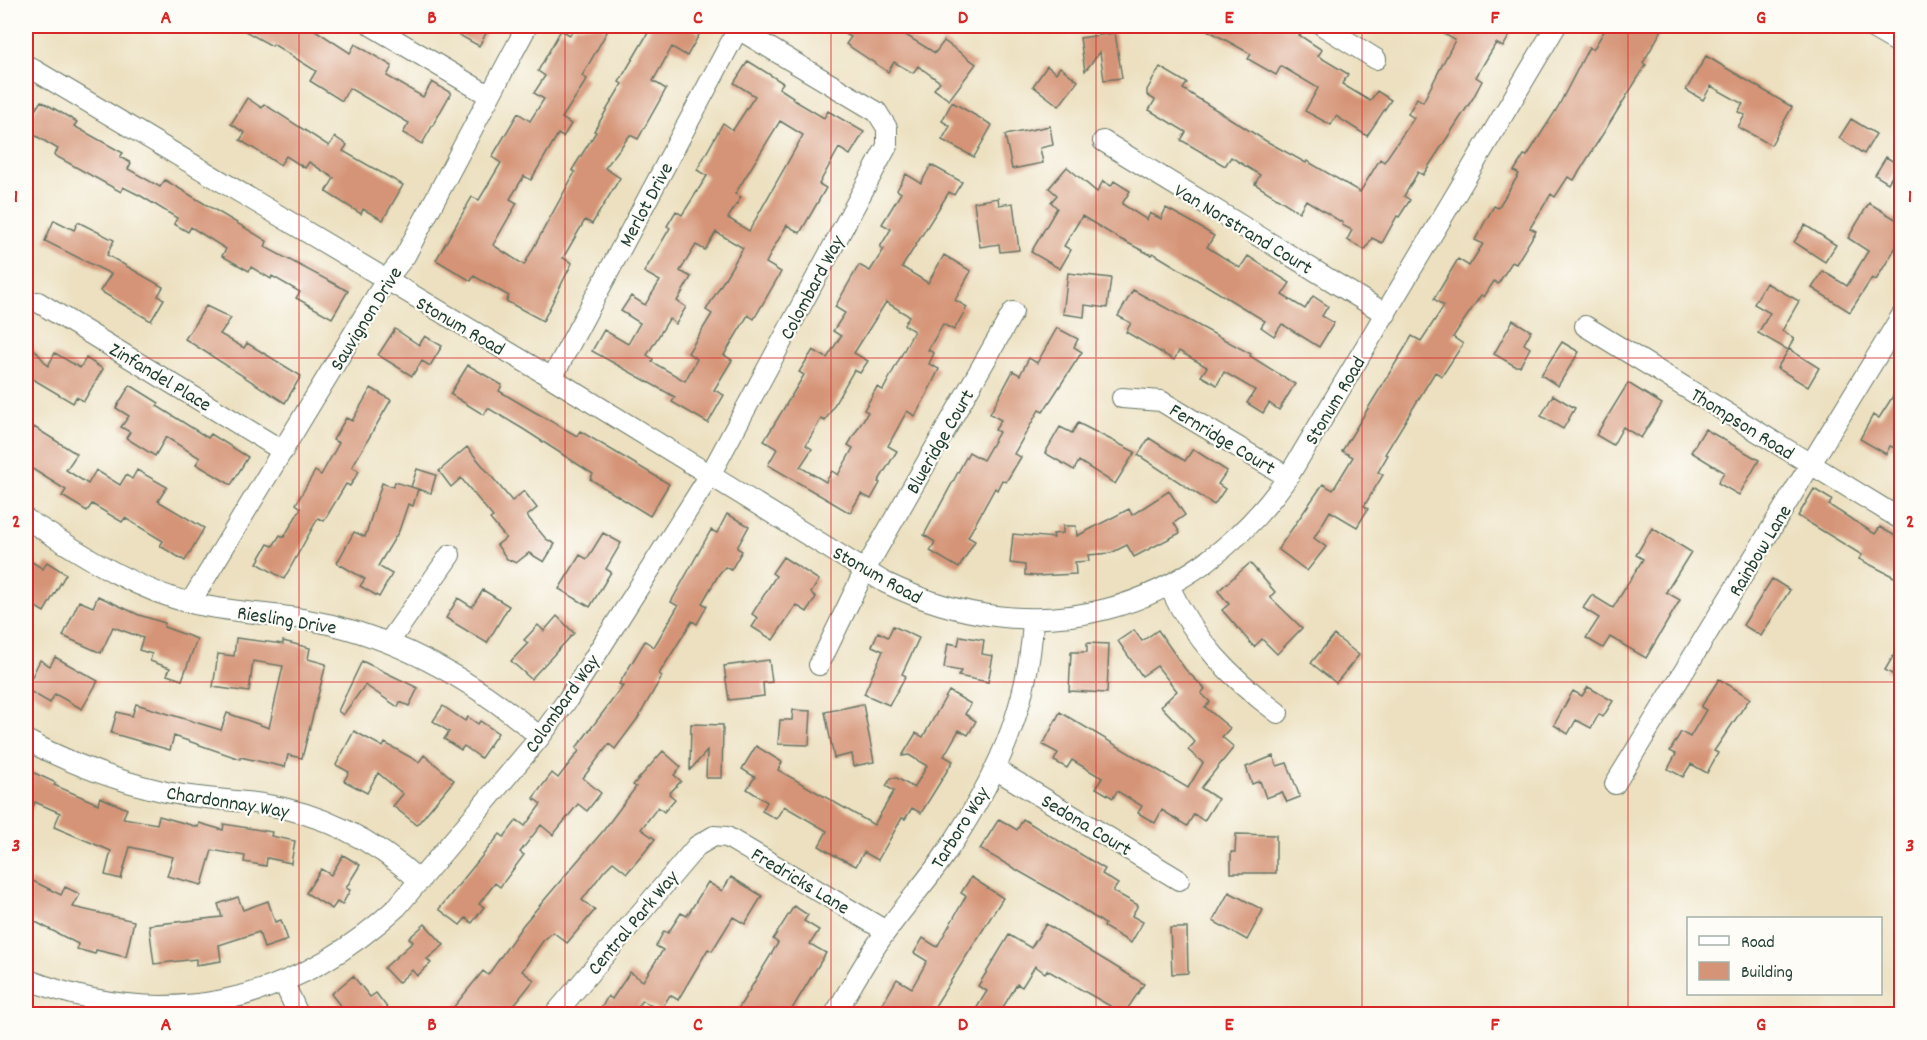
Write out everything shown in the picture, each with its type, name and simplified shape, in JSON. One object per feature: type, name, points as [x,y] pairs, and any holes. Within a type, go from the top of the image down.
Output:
[{"type":"street","points":[[372,26],[490,96]]},
{"type":"street","name":"Sauvignon Drive","points":[[190,603],[386,280],[405,256],[527,26]]},
{"type":"street","points":[[1323,26],[1376,59]]},
{"type":"street","name":"Stonum Road","points":[[26,65],[552,378],[908,594],[937,605],[973,614],[1033,620],[1099,612],[1130,603],[1169,586],[1209,562],[1260,515],[1288,477],[1556,26]]},
{"type":"street","points":[[1869,26],[1902,45]]},
{"type":"street","name":"Colombard Way","points":[[26,979],[58,992],[134,1010],[208,1003],[248,995],[284,982],[344,951],[380,922],[420,881],[540,737],[574,689],[710,475],[887,146],[887,128],[877,112],[735,27]]},
{"type":"street","name":"Merlot Drive","points":[[552,378],[735,27]]},
{"type":"street","name":"Van Norstrand Court","points":[[1103,141],[1386,315]]},
{"type":"street","name":"Zinfandel Place","points":[[38,302],[283,451]]},
{"type":"street","name":"Blueridge Court","points":[[819,665],[865,570],[1013,312]]},
{"type":"street","name":"Rainbow Lane","points":[[1615,784],[1902,315]]},
{"type":"street","name":"Thompson Road","points":[[1585,326],[1902,520]]},
{"type":"street","name":"Fernridge Court","points":[[1122,398],[1161,401],[1288,477]]},
{"type":"street","name":"Riesling Drive","points":[[26,519],[118,575],[149,590],[190,603],[304,619],[389,642],[435,663],[470,683],[503,705],[540,737]]},
{"type":"street","points":[[389,642],[450,555]]},
{"type":"street","points":[[1169,586],[1196,634],[1214,657],[1238,682],[1278,713]]},
{"type":"street","name":"Tarboro Way","points":[[835,1014],[886,931],[944,855],[995,769],[1012,732],[1024,696],[1031,653],[1033,620]]},
{"type":"street","name":"Chardonnay Way","points":[[26,740],[77,765],[153,789],[208,799],[260,803],[311,815],[342,827],[371,843],[420,881]]},
{"type":"street","name":"Sedona Court","points":[[995,769],[1179,880]]},
{"type":"street","name":"Fredricks Lane","points":[[714,836],[727,837],[886,931]]},
{"type":"street","name":"Central Park Way","points":[[555,1014],[697,846],[714,836]]},
{"type":"street","points":[[284,982],[298,1014]]},
{"type":"building","points":[[236,26],[318,26],[315,30],[350,53],[355,44],[392,66],[387,76],[423,97],[432,82],[451,93],[422,144],[403,133],[409,123],[349,88],[342,101],[310,81],[316,71],[273,44],[272,46]]},
{"type":"building","points":[[443,26],[490,26],[479,46]]},
{"type":"building","points":[[576,26],[599,26],[608,30],[582,76],[587,79],[562,118],[571,124],[563,137],[558,134],[531,180],[524,176],[510,199],[517,203],[493,245],[524,265],[575,172],[572,170],[622,84],[619,82],[652,26],[687,26],[700,33],[687,56],[672,47],[653,81],[666,89],[638,139],[630,135],[605,168],[620,178],[592,224],[585,220],[563,258],[572,263],[543,321],[506,301],[509,296],[474,276],[471,281],[436,260],[472,197],[479,200],[501,163],[492,157],[518,113],[530,121],[544,99],[534,93],[545,76],[538,71],[561,30],[570,35]]},
{"type":"building","points":[[830,26],[891,26],[935,53],[944,41],[976,64],[949,100],[934,89],[940,82],[918,66],[913,73],[894,62],[888,72],[846,44],[851,37]]},
{"type":"building","points":[[1200,26],[1290,26],[1322,50],[1318,56],[1348,74],[1342,84],[1370,101],[1377,91],[1391,100],[1367,136],[1336,116],[1331,125],[1305,111],[1318,88],[1281,66],[1276,75],[1248,59],[1251,54]]},
{"type":"building","points":[[1430,26],[1515,26],[1503,47],[1496,43],[1476,77],[1482,81],[1473,98],[1423,175],[1418,172],[1404,196],[1410,200],[1399,217],[1397,216],[1382,243],[1372,238],[1365,250],[1347,240],[1352,230],[1342,225],[1343,223],[1306,200],[1299,212],[1255,184],[1260,175],[1231,157],[1225,166],[1181,140],[1186,132],[1149,110],[1155,100],[1147,95],[1147,90],[1160,67],[1187,83],[1183,89],[1266,141],[1306,163],[1307,161],[1360,192],[1380,159],[1384,162],[1414,118],[1408,114],[1417,98],[1423,102],[1455,40]]},
{"type":"building","points":[[1607,26],[1664,26],[1643,63],[1646,65],[1574,180],[1568,177],[1555,197],[1551,194],[1530,228],[1536,231],[1516,264],[1512,262],[1498,284],[1494,281],[1484,297],[1481,295],[1453,337],[1463,344],[1442,376],[1435,372],[1385,454],[1388,455],[1378,472],[1383,475],[1364,506],[1368,509],[1357,527],[1330,511],[1314,538],[1326,547],[1307,571],[1278,549],[1323,484],[1333,490],[1353,457],[1342,451],[1412,336],[1421,341],[1444,306],[1434,299],[1458,259],[1469,266],[1483,244],[1475,240],[1487,218],[1494,206],[1498,208],[1519,174],[1514,171],[1524,155],[1527,156],[1558,107],[1589,47],[1593,50]]},
{"type":"building","points":[[1115,33],[1122,78],[1104,80],[1100,52],[1085,71],[1080,38]]},
{"type":"building","points":[[1706,56],[1792,107],[1771,145],[1738,127],[1745,115],[1738,112],[1743,104],[1711,86],[1703,100],[1686,90]]},
{"type":"building","points":[[748,61],[783,83],[779,88],[793,97],[792,99],[824,118],[828,111],[864,132],[850,155],[839,148],[819,184],[826,188],[800,233],[787,225],[774,247],[766,263],[781,272],[754,319],[748,315],[724,355],[732,360],[714,390],[724,395],[708,423],[672,402],[675,397],[592,351],[604,330],[628,344],[640,323],[621,311],[631,296],[645,305],[660,281],[644,272],[670,228],[667,226],[676,211],[682,215],[707,176],[697,170],[723,123],[733,130],[755,96],[734,83]],"holes":[[[780,121],[803,135],[749,231],[728,218],[741,197],[735,194]],[[716,232],[743,248],[706,310],[712,314],[688,353],[697,359],[685,381],[652,362],[653,359],[647,355],[669,319],[676,324],[686,307],[677,301],[691,277],[680,271],[696,245],[705,250]]]},
{"type":"building","points":[[1047,66],[1056,73],[1060,67],[1078,81],[1059,106],[1033,86]]},
{"type":"building","points":[[247,98],[262,108],[264,104],[329,146],[335,137],[347,145],[343,151],[403,185],[383,220],[363,209],[361,214],[326,192],[334,178],[309,162],[305,168],[286,156],[280,165],[240,140],[245,133],[231,124]]},
{"type":"building","points":[[41,101],[77,122],[74,126],[123,153],[120,157],[131,163],[128,169],[160,187],[165,180],[267,241],[265,247],[348,291],[332,318],[296,298],[300,292],[272,276],[271,279],[251,267],[249,271],[222,256],[226,249],[191,227],[188,232],[174,224],[177,218],[141,196],[123,187],[121,192],[54,155],[58,149],[26,130],[26,111],[32,115]]},
{"type":"building","points":[[952,102],[992,125],[974,157],[942,140],[950,126],[942,121]]},
{"type":"building","points":[[1851,119],[1876,134],[1864,154],[1839,138]]},
{"type":"building","points":[[1050,126],[1053,145],[1040,148],[1043,163],[1012,169],[1005,135]]},
{"type":"building","points":[[1886,157],[1899,165],[1888,183],[1875,175]]},
{"type":"building","points":[[931,165],[962,182],[954,195],[949,192],[902,267],[928,283],[944,255],[971,271],[955,300],[967,307],[954,330],[943,324],[928,350],[934,353],[929,364],[939,369],[915,416],[907,411],[888,446],[897,451],[878,482],[880,483],[871,499],[861,494],[850,513],[768,465],[777,449],[764,441],[804,375],[799,372],[813,350],[827,358],[841,336],[833,331],[845,313],[835,307],[859,265],[870,271],[884,249],[880,247],[891,229],[882,224],[901,193],[897,190],[906,174],[921,183]],"holes":[[[886,302],[909,316],[904,325],[914,331],[883,390],[877,387],[864,410],[868,412],[848,445],[853,448],[838,475],[832,471],[826,482],[800,467],[812,449],[806,445],[821,419],[825,421],[854,370],[860,373],[868,361],[854,353]]]},
{"type":"building","points":[[1067,167],[1097,192],[1103,181],[1111,186],[1114,181],[1130,191],[1122,204],[1147,220],[1150,213],[1161,219],[1166,208],[1190,221],[1214,236],[1207,247],[1240,268],[1248,256],[1290,283],[1282,295],[1305,309],[1313,296],[1328,306],[1322,316],[1334,323],[1319,347],[1282,324],[1274,336],[1261,327],[1265,321],[1153,253],[1151,255],[1118,238],[1082,216],[1064,246],[1071,250],[1060,269],[1031,252],[1057,208],[1051,202],[1057,195],[1049,188]]},
{"type":"building","points":[[998,198],[999,205],[1013,203],[1019,250],[1000,252],[999,244],[980,247],[974,202]]},
{"type":"building","points":[[1869,203],[1902,223],[1902,237],[1876,280],[1872,278],[1850,312],[1812,288],[1823,271],[1847,286],[1868,251],[1848,238]]},
{"type":"building","points":[[54,220],[74,230],[78,222],[114,240],[107,255],[163,287],[158,296],[164,299],[151,321],[100,291],[111,274],[45,241]]},
{"type":"building","points":[[1805,225],[1836,245],[1825,262],[1794,242]]},
{"type":"building","points":[[1068,273],[1111,278],[1107,308],[1085,305],[1084,317],[1063,314]]},
{"type":"building","points":[[1766,283],[1799,301],[1782,331],[1794,338],[1788,350],[1758,333],[1770,313],[1754,304]]},
{"type":"building","points":[[1133,290],[1251,354],[1250,356],[1295,384],[1279,410],[1269,403],[1263,413],[1247,403],[1255,390],[1224,372],[1217,385],[1201,376],[1207,367],[1179,351],[1174,360],[1126,332],[1131,323],[1118,316]]},
{"type":"building","points":[[206,306],[231,318],[220,334],[244,348],[247,343],[301,376],[285,403],[185,339]]},
{"type":"building","points":[[1513,320],[1531,331],[1524,344],[1530,348],[1520,366],[1515,366],[1494,354]]},
{"type":"building","points":[[1057,328],[1078,339],[1074,347],[1082,352],[1043,412],[1039,410],[1014,454],[1021,457],[1006,482],[1002,480],[997,490],[995,488],[968,537],[975,541],[959,568],[930,551],[935,542],[924,535],[969,452],[983,460],[999,432],[995,430],[1001,420],[990,414],[1013,371],[1020,375],[1029,358],[1037,363]]},
{"type":"building","points":[[395,329],[419,345],[425,336],[442,346],[430,366],[422,361],[412,376],[378,355]]},
{"type":"building","points":[[26,339],[48,366],[55,353],[80,368],[86,358],[103,369],[84,401],[76,397],[73,403],[26,375]]},
{"type":"building","points":[[1562,342],[1579,352],[1558,386],[1541,375]]},
{"type":"building","points":[[1789,349],[1819,368],[1808,387],[1777,368]]},
{"type":"building","points":[[468,365],[502,385],[499,391],[577,436],[580,431],[669,484],[650,516],[590,479],[593,474],[523,429],[488,408],[484,415],[450,394]]},
{"type":"building","points":[[1902,382],[1902,419],[1895,429],[1902,432],[1902,436],[1895,448],[1890,446],[1886,454],[1860,439],[1873,415],[1879,418]]},
{"type":"building","points":[[1628,383],[1662,404],[1641,438],[1623,427],[1613,445],[1596,435]]},
{"type":"building","points":[[130,385],[159,403],[157,406],[208,438],[211,434],[248,457],[231,485],[196,464],[200,458],[166,437],[155,456],[126,438],[130,432],[121,427],[129,416],[116,408]]},
{"type":"building","points":[[371,388],[391,400],[352,467],[359,471],[350,486],[346,484],[324,521],[318,518],[284,579],[257,563],[268,544],[273,546],[280,535],[284,537],[301,508],[296,504],[315,471],[321,475],[339,443],[333,440],[346,418],[352,421]]},
{"type":"building","points":[[1553,395],[1575,408],[1563,429],[1541,416]]},
{"type":"building","points":[[1078,423],[1135,452],[1115,484],[1079,461],[1074,470],[1045,453],[1060,427],[1072,433]]},
{"type":"building","points":[[34,427],[77,454],[66,470],[88,484],[96,470],[120,485],[126,475],[132,479],[137,470],[167,487],[158,501],[204,528],[185,561],[160,546],[163,541],[125,518],[122,522],[92,504],[87,511],[62,496],[66,490],[26,465],[26,442]]},
{"type":"building","points":[[1705,429],[1759,460],[1739,495],[1718,483],[1724,472],[1691,452]]},
{"type":"building","points":[[1149,438],[1185,461],[1193,449],[1227,471],[1218,484],[1225,489],[1214,505],[1138,455]]},
{"type":"building","points":[[467,447],[512,501],[524,491],[537,508],[527,516],[546,539],[555,544],[544,562],[529,553],[516,563],[507,559],[497,545],[506,538],[490,519],[493,517],[461,478],[451,487],[439,471]]},
{"type":"building","points":[[417,469],[436,475],[431,493],[411,487]]},
{"type":"building","points":[[395,482],[418,489],[413,506],[408,504],[399,531],[378,566],[392,574],[379,597],[360,586],[365,579],[337,563],[354,532],[365,537],[382,483],[393,487]]},
{"type":"building","points":[[1814,489],[1832,500],[1829,505],[1875,534],[1880,527],[1902,540],[1902,581],[1859,559],[1862,555],[1798,516]]},
{"type":"building","points":[[1169,491],[1185,515],[1174,523],[1180,533],[1134,557],[1127,545],[1111,553],[1088,555],[1089,561],[1075,562],[1076,574],[1036,576],[1025,575],[1025,565],[1010,563],[1013,534],[1054,538],[1053,534],[1063,533],[1063,526],[1076,526],[1077,536],[1129,509],[1132,515]]},
{"type":"building","points":[[727,514],[749,526],[737,548],[742,551],[731,570],[725,567],[719,574],[702,603],[707,606],[697,624],[692,621],[659,674],[662,676],[638,718],[615,749],[609,744],[583,778],[601,793],[587,811],[578,804],[553,835],[541,825],[520,852],[524,855],[500,887],[495,883],[479,904],[484,907],[472,923],[466,918],[460,925],[439,909],[500,834],[504,837],[517,820],[525,826],[541,804],[533,798],[552,773],[558,778],[579,751],[576,748],[623,686],[619,684],[645,641],[654,647],[678,606],[671,602],[711,530],[717,533]]},
{"type":"building","points":[[1652,528],[1691,552],[1666,592],[1680,600],[1646,658],[1610,637],[1603,648],[1586,638],[1599,618],[1583,608],[1592,595],[1613,608],[1643,559],[1636,555]]},
{"type":"building","points":[[603,533],[621,543],[606,569],[611,572],[590,607],[559,589],[580,555],[587,559]]},
{"type":"building","points":[[783,557],[819,580],[811,593],[816,597],[807,612],[796,605],[773,640],[752,627],[758,618],[752,614],[776,576],[772,573]]},
{"type":"building","points":[[26,558],[43,569],[47,562],[66,574],[44,612],[26,601]]},
{"type":"building","points":[[1250,563],[1275,592],[1270,597],[1302,628],[1277,654],[1262,639],[1254,647],[1222,610],[1229,604],[1218,591]]},
{"type":"building","points":[[1772,579],[1790,590],[1761,636],[1743,625]]},
{"type":"building","points":[[483,590],[509,606],[487,643],[446,618],[458,598],[472,607]]},
{"type":"building","points":[[98,596],[139,615],[165,623],[164,627],[197,639],[182,680],[167,675],[170,668],[150,661],[152,654],[139,650],[143,638],[113,627],[101,653],[63,636],[79,601],[93,607]]},
{"type":"building","points":[[557,616],[574,633],[531,679],[511,661],[528,643],[524,640],[538,625],[544,631]]},
{"type":"building","points":[[893,626],[919,638],[902,674],[906,676],[889,705],[864,694],[883,651],[872,646],[878,632],[888,637]]},
{"type":"building","points":[[1134,630],[1142,641],[1158,630],[1185,669],[1205,689],[1201,693],[1210,702],[1205,707],[1230,728],[1222,737],[1234,747],[1201,788],[1218,799],[1204,821],[1194,814],[1187,826],[1162,810],[1155,823],[1138,813],[1142,806],[1117,791],[1113,798],[1096,788],[1102,778],[1072,760],[1067,768],[1054,761],[1058,753],[1043,745],[1060,712],[1188,788],[1203,763],[1188,750],[1195,742],[1161,706],[1177,691],[1157,666],[1142,676],[1118,641]]},
{"type":"building","points":[[1334,635],[1359,655],[1336,683],[1311,663]]},
{"type":"building","points":[[960,636],[984,640],[982,654],[993,656],[988,682],[958,676],[961,671],[944,668],[948,643],[958,645]]},
{"type":"building","points":[[236,638],[283,644],[283,641],[310,648],[308,659],[326,664],[302,758],[288,755],[285,767],[240,757],[240,759],[174,736],[170,750],[111,733],[117,712],[132,716],[136,704],[221,730],[227,713],[269,728],[283,666],[253,661],[249,692],[213,687],[218,654],[234,656]]},
{"type":"building","points":[[1902,641],[1902,680],[1885,670]]},
{"type":"building","points":[[1087,643],[1109,644],[1107,693],[1069,691],[1071,652],[1087,652]]},
{"type":"building","points":[[55,657],[98,681],[82,709],[55,694],[50,703],[26,689],[40,660],[50,666]]},
{"type":"building","points":[[769,660],[772,682],[763,683],[764,696],[729,700],[724,666]]},
{"type":"building","points":[[362,661],[418,688],[409,706],[400,702],[398,707],[365,685],[343,715],[338,711]]},
{"type":"building","points":[[1719,679],[1750,698],[1714,751],[1718,753],[1707,773],[1691,764],[1683,777],[1668,769],[1676,754],[1670,751],[1681,732],[1690,737],[1706,710],[1701,707]]},
{"type":"building","points":[[1588,687],[1613,701],[1603,717],[1599,714],[1591,728],[1576,720],[1568,734],[1554,725],[1573,691],[1582,696]]},
{"type":"building","points":[[949,691],[971,704],[965,714],[976,721],[968,735],[959,730],[944,756],[953,761],[921,813],[912,808],[905,819],[902,818],[878,860],[864,852],[856,866],[834,855],[819,846],[827,831],[784,806],[776,819],[762,811],[767,802],[747,789],[755,777],[742,769],[756,746],[782,762],[778,770],[874,825],[894,791],[886,786],[891,778],[897,778],[914,788],[927,766],[909,755],[902,756],[916,733],[923,737]]},
{"type":"building","points":[[863,704],[874,762],[854,766],[852,754],[834,758],[825,712]]},
{"type":"building","points":[[443,706],[465,721],[468,717],[478,724],[480,721],[498,733],[481,758],[464,746],[461,750],[444,739],[449,732],[433,721]]},
{"type":"building","points":[[793,710],[811,711],[809,745],[778,744],[780,720],[792,720]]},
{"type":"building","points":[[691,724],[723,725],[722,778],[706,778],[707,751],[690,770]]},
{"type":"building","points":[[354,731],[383,747],[385,743],[419,762],[424,755],[454,780],[417,825],[393,806],[403,794],[378,773],[367,793],[344,781],[349,772],[336,765]]},
{"type":"building","points":[[663,751],[681,767],[674,775],[681,781],[669,794],[675,799],[664,812],[658,807],[641,829],[655,839],[644,853],[627,873],[613,862],[604,871],[582,900],[595,910],[567,943],[553,932],[543,941],[522,971],[534,980],[507,1014],[498,1007],[493,1014],[448,1014],[483,971],[488,975],[523,925],[603,831],[636,787],[633,785]]},
{"type":"building","points":[[1273,756],[1277,766],[1287,763],[1300,797],[1287,802],[1282,792],[1266,798],[1260,781],[1252,784],[1246,767]]},
{"type":"building","points":[[26,769],[56,783],[54,785],[98,804],[100,797],[127,809],[123,818],[157,824],[159,816],[198,827],[199,823],[223,830],[224,824],[272,832],[271,836],[295,841],[291,863],[267,858],[266,866],[244,862],[245,856],[212,850],[202,885],[167,876],[173,857],[130,847],[121,879],[105,875],[111,851],[54,827],[60,813],[35,802],[26,823]]},
{"type":"building","points":[[999,819],[1017,830],[1023,819],[1105,869],[1102,874],[1118,884],[1113,891],[1138,905],[1132,916],[1143,922],[1131,943],[1104,927],[1105,924],[1064,897],[980,849]]},
{"type":"building","points":[[1236,834],[1276,835],[1276,873],[1231,873],[1231,852],[1235,852]]},
{"type":"building","points":[[343,855],[360,865],[346,888],[350,890],[342,905],[337,902],[332,909],[306,893],[321,869],[331,875]]},
{"type":"building","points":[[731,877],[762,896],[745,924],[733,917],[712,951],[708,949],[678,1000],[670,995],[660,1011],[642,1000],[633,1014],[598,1014],[608,996],[612,999],[630,972],[643,981],[663,950],[656,946],[664,931],[668,933],[681,913],[687,916],[708,882],[722,891]]},
{"type":"building","points":[[971,877],[1003,898],[930,1014],[877,1014],[897,979],[912,988],[927,961],[914,953],[923,938],[937,947],[966,896],[961,893]]},
{"type":"building","points":[[31,880],[61,895],[65,887],[80,894],[73,907],[134,921],[126,957],[96,950],[95,954],[77,949],[78,944],[26,917],[26,890]]},
{"type":"building","points":[[1229,892],[1263,910],[1247,940],[1213,921]]},
{"type":"building","points":[[238,897],[243,910],[268,901],[275,922],[281,920],[288,940],[264,948],[259,932],[219,945],[221,961],[196,965],[196,959],[154,964],[149,925],[222,917],[218,904]]},
{"type":"building","points":[[794,906],[808,915],[804,921],[819,930],[810,944],[826,953],[789,1014],[735,1014],[778,943],[773,939]]},
{"type":"building","points":[[425,924],[444,945],[427,959],[431,963],[417,976],[412,970],[398,983],[384,968],[413,942],[409,938]]},
{"type":"building","points":[[1046,924],[1144,984],[1124,1014],[1047,970],[1045,973],[1035,966],[1022,987],[1017,984],[999,1014],[973,1014],[987,991],[978,986],[1009,935],[1031,948]]},
{"type":"building","points":[[1170,928],[1187,928],[1188,973],[1172,974]]},
{"type":"building","points":[[353,976],[370,997],[376,993],[392,1014],[347,1014],[331,994]]}]
